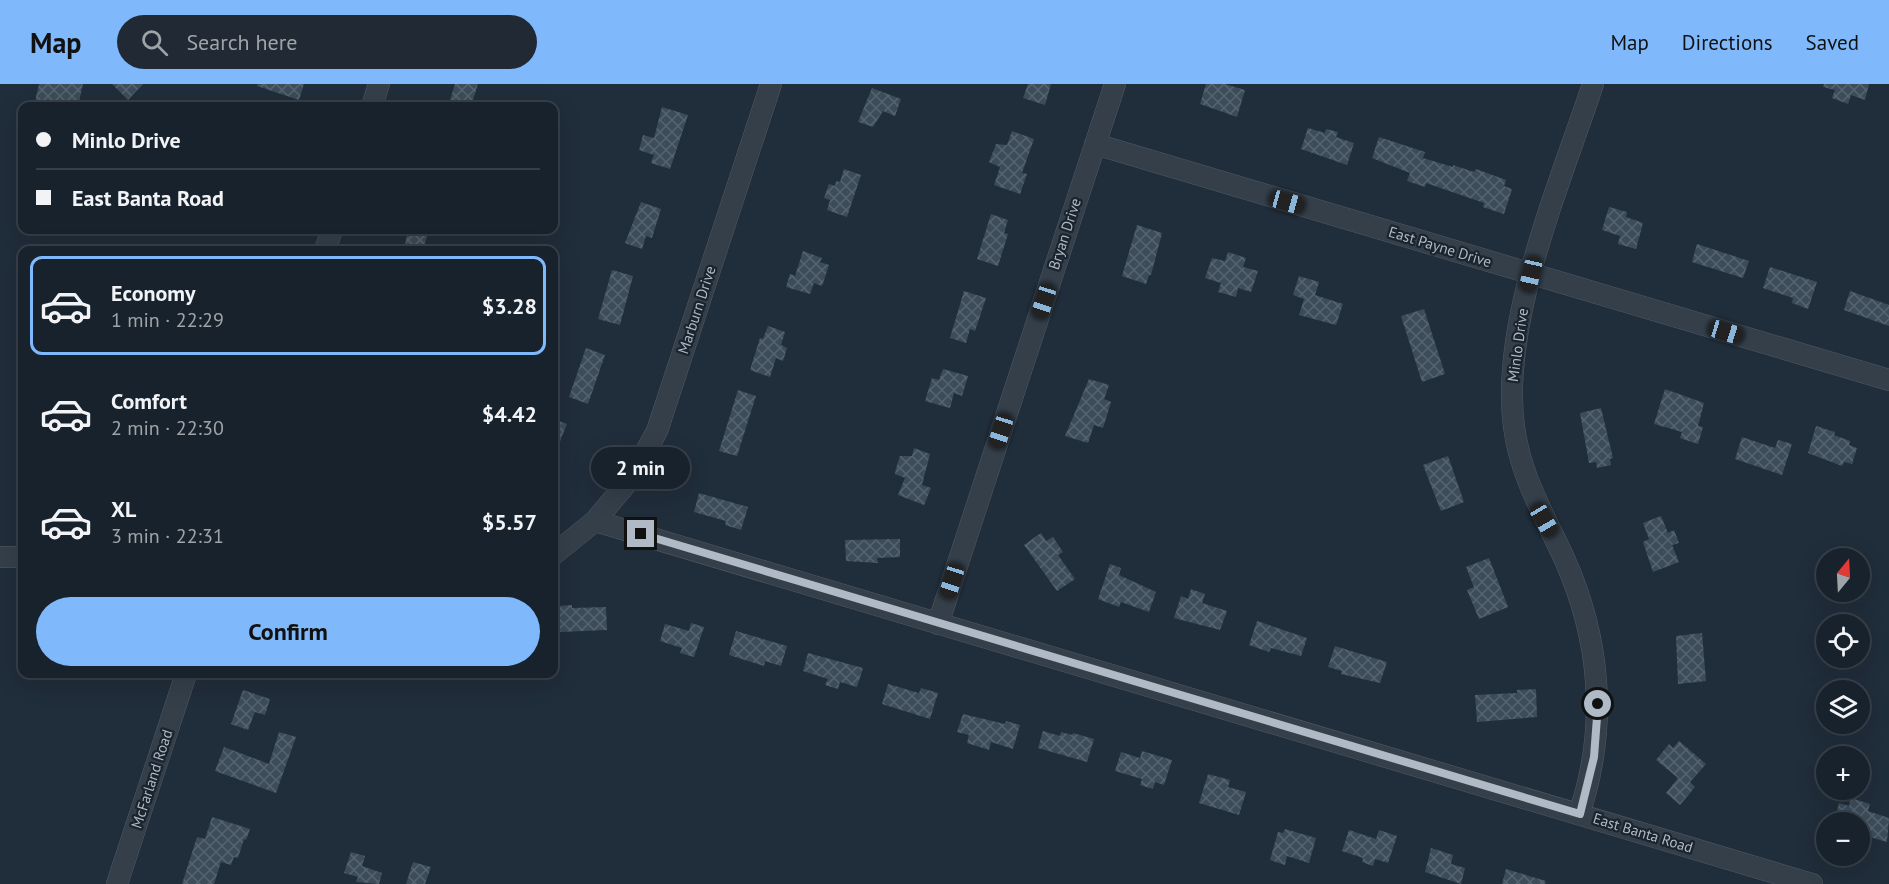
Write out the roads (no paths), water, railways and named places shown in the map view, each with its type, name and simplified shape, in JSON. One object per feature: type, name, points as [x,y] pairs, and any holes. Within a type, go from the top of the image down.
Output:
[{"type":"street","points":[[373,102],[380,84]]},
{"type":"street","name":"Marburn Drive","points":[[595,520],[631,478],[657,431],[771,84]]},
{"type":"street","name":"Bryan Drive","points":[[938,624],[1115,84]]},
{"type":"street","name":"Minlo Drive","points":[[1580,814],[1589,782],[1597,730],[1598,697],[1593,651],[1576,587],[1526,478],[1513,414],[1514,355],[1531,274],[1593,84]]},
{"type":"street","name":"East Payne Drive","points":[[1095,144],[1889,380]]},
{"type":"street","points":[[558,551],[595,520]]},
{"type":"street","name":"East Banta Road","points":[[595,520],[1812,884]]},
{"type":"street","points":[[0,556],[18,557]]},
{"type":"street","name":"McFarland Road","points":[[117,884],[185,678]]}]
